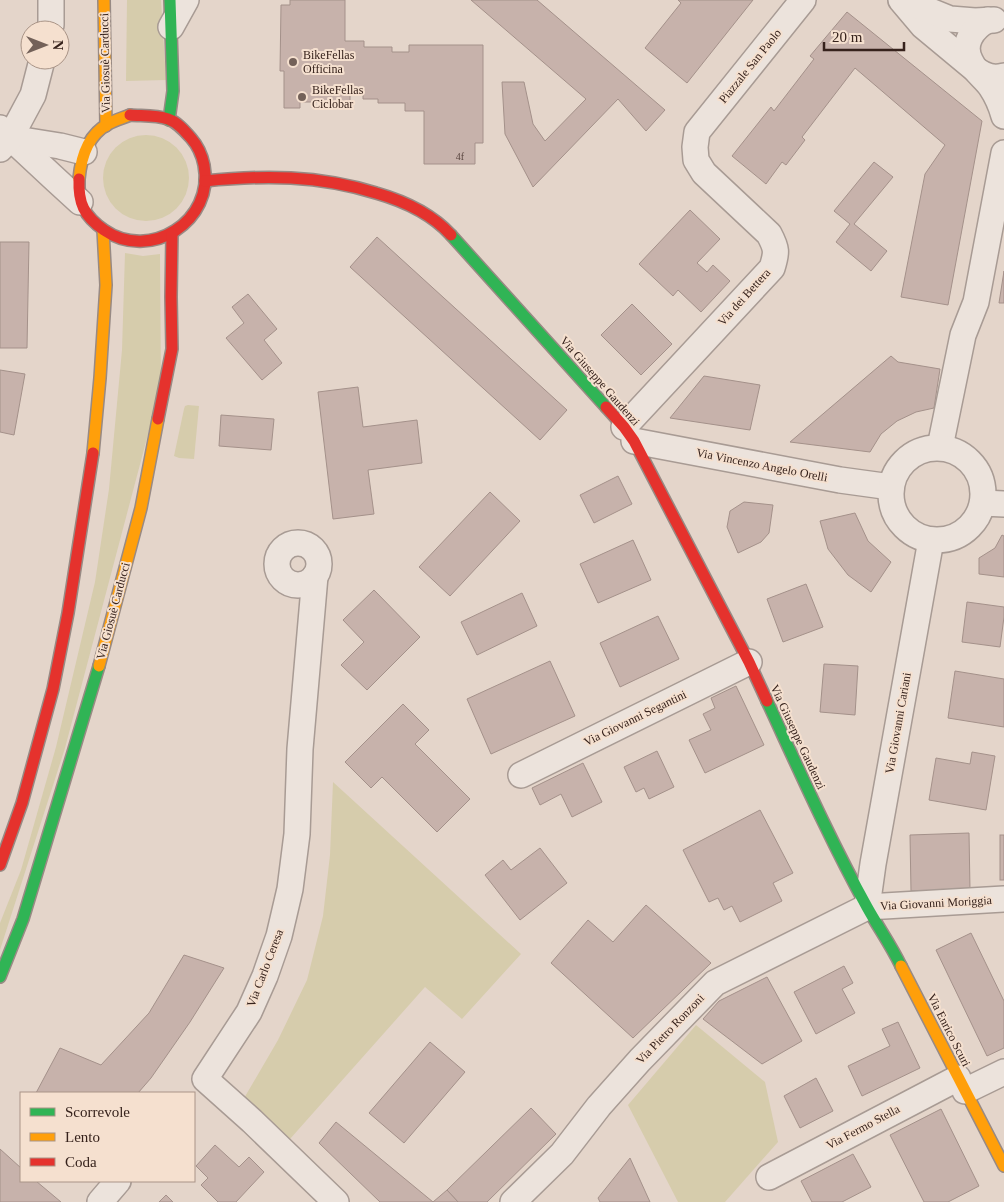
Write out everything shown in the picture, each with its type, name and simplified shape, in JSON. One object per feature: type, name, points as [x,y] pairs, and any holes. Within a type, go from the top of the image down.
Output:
[{"type":"main road","name":"Via Giosuè Carducci","points":[[104,0],[106,126]]},
{"type":"main road","points":[[169,120],[174,91],[170,0]]},
{"type":"main road","name":"Via Giosuè Carducci","points":[[130,115],[163,117],[169,120],[185,130],[199,148],[205,169],[205,181],[201,200],[189,220],[172,234],[148,241],[123,240],[103,230],[92,220],[80,202],[79,180],[84,152],[90,141],[106,126],[130,115]]},
{"type":"main road","name":"Via Giuseppe Gaudenzi","points":[[205,181],[277,176],[315,179],[366,189],[405,202],[442,225],[629,434],[749,662],[823,822],[868,907]]},
{"type":"main road","points":[[0,865],[22,803],[52,689],[68,613],[93,459],[106,285],[103,230]]},
{"type":"main road","name":"Via Giosuè Carducci","points":[[0,977],[23,919],[103,651],[141,508],[172,348],[172,234]]},
{"type":"main road","name":"Via Enrico Scuri","points":[[868,907],[893,949],[1004,1166]]},
{"type":"street","points":[[51,0],[51,20]]},
{"type":"street","points":[[171,27],[186,0]]},
{"type":"street","name":"Piazzale San Paolo","points":[[697,132],[803,0]]},
{"type":"street","points":[[902,0],[950,19],[996,20]]},
{"type":"street","points":[[902,0],[923,26],[976,70],[983,75],[992,77],[1004,76]]},
{"type":"street","points":[[996,20],[980,24],[969,37],[967,46],[971,63],[990,85],[1004,116]]},
{"type":"street","points":[[3,138],[32,95],[39,70]]},
{"type":"street","name":"Via dei Bettera","points":[[629,434],[772,268],[776,255],[775,245],[769,234],[704,173],[696,160],[697,132]]},
{"type":"street","points":[[3,138],[60,146],[84,152]]},
{"type":"street","points":[[3,138],[56,180],[80,202]]},
{"type":"street","points":[[940,447],[963,335],[976,302],[1004,153]]},
{"type":"street","name":"Via Vincenzo Angelo Orelli","points":[[629,434],[840,480],[891,487]]},
{"type":"street","points":[[940,447],[955,451],[968,459],[978,472],[983,487],[993,504],[958,535],[931,540],[917,535],[905,527],[894,508],[891,487],[895,474],[903,462],[926,448],[940,447]]},
{"type":"street","name":"Via Giovanni Cariani","points":[[868,907],[873,864],[931,540]]},
{"type":"street","name":"Via Carlo Ceresa","points":[[315,576],[300,750],[297,834],[290,889],[279,936],[265,976],[249,1012],[199,1086],[252,1121],[336,1202]]},
{"type":"street","name":"Via Giovanni Segantini","points":[[521,775],[749,662]]},
{"type":"street","name":"Via Giovanni Moriggia","points":[[868,907],[1004,899]]},
{"type":"street","name":"Via Pietro Ronzoni","points":[[513,1202],[562,1154],[599,1106],[629,1072],[714,983],[868,907]]},
{"type":"street","name":"Via Fermo Stella","points":[[769,1177],[962,1085],[1004,1072]]},
{"type":"street","points":[[100,1202],[117,1182]]},
{"type":"shaded area","points":[[127,0],[161,0],[166,80],[126,81]]},
{"type":"shaded area","points":[[138,135],[154,135],[163,138],[177,147],[186,161],[189,178],[186,195],[177,209],[163,218],[154,221],[138,221],[122,214],[110,202],[103,186],[103,170],[110,154],[122,142]]},
{"type":"shaded area","points":[[125,253],[143,256],[160,254],[161,385],[65,748],[0,950],[0,923],[21,870],[56,747],[95,582],[109,489],[122,350]]},
{"type":"shaded area","points":[[188,405],[199,406],[194,459],[174,456],[184,409]]},
{"type":"shaded area","points":[[333,782],[521,954],[462,1019],[425,987],[290,1139],[243,1100],[278,1040],[307,980],[323,916],[330,855]]},
{"type":"shaded area","points":[[696,1025],[765,1082],[778,1142],[725,1202],[678,1202],[628,1105]]},
{"type":"building","points":[[290,0],[345,0],[345,41],[364,41],[364,47],[392,47],[392,52],[409,52],[409,45],[483,45],[483,143],[475,143],[475,164],[424,164],[424,111],[405,111],[405,103],[378,103],[378,99],[363,99],[363,94],[350,94],[350,102],[300,102],[300,108],[284,108],[284,71],[280,71],[281,5],[290,5]]},
{"type":"building","points":[[471,0],[537,0],[665,110],[646,131],[618,99],[533,187],[505,134],[502,82],[524,82],[533,124],[545,141],[586,99]]},
{"type":"building","points":[[678,0],[753,0],[687,83],[645,48],[681,3]]},
{"type":"building","points":[[847,12],[982,121],[948,305],[901,297],[925,174],[945,145],[855,68],[802,137],[805,140],[786,165],[782,162],[766,184],[732,156],[771,107],[774,111],[814,59],[810,56]]},
{"type":"building","points":[[874,162],[893,177],[854,224],[887,251],[871,271],[836,242],[850,224],[834,211]]},
{"type":"building","points":[[690,210],[720,239],[697,263],[707,272],[713,265],[730,281],[701,312],[678,290],[673,296],[639,264]]},
{"type":"building","points":[[377,237],[567,410],[540,440],[350,267]]},
{"type":"building","points":[[0,242],[29,242],[27,348],[0,348]]},
{"type":"building","points":[[1004,271],[1004,303],[999,303]]},
{"type":"building","points":[[248,294],[277,329],[264,340],[282,363],[262,380],[226,338],[244,323],[232,307]]},
{"type":"building","points":[[632,304],[672,344],[641,375],[601,335]]},
{"type":"building","points":[[891,356],[898,362],[940,369],[934,408],[916,412],[897,421],[881,434],[870,452],[790,442]]},
{"type":"building","points":[[0,370],[25,374],[14,435],[0,432]]},
{"type":"building","points":[[704,376],[760,385],[750,430],[670,418]]},
{"type":"building","points":[[358,387],[363,427],[417,420],[422,463],[368,470],[374,514],[333,519],[318,392]]},
{"type":"building","points":[[221,415],[274,419],[271,450],[219,446]]},
{"type":"building","points":[[618,476],[632,504],[594,523],[580,495]]},
{"type":"building","points":[[490,492],[520,521],[450,596],[419,567]]},
{"type":"building","points":[[744,502],[773,505],[769,533],[761,542],[738,553],[727,527],[730,511]]},
{"type":"building","points":[[855,513],[868,541],[891,562],[871,592],[848,575],[828,549],[820,521]]},
{"type":"building","points":[[1002,535],[1004,536],[1004,577],[979,574],[979,558],[995,548]]},
{"type":"building","points":[[633,540],[651,580],[598,603],[580,564]]},
{"type":"building","points":[[806,584],[823,627],[783,642],[767,599]]},
{"type":"building","points":[[374,590],[420,637],[367,690],[341,665],[364,642],[343,620]]},
{"type":"building","points":[[522,593],[537,626],[477,655],[461,622]]},
{"type":"building","points":[[967,602],[1004,607],[1000,647],[962,642]]},
{"type":"building","points":[[658,616],[679,659],[620,687],[600,643]]},
{"type":"building","points":[[550,661],[575,716],[491,754],[467,699]]},
{"type":"building","points":[[824,664],[858,666],[855,715],[820,712]]},
{"type":"building","points":[[955,671],[1004,679],[1004,727],[948,718]]},
{"type":"building","points":[[736,686],[764,745],[705,773],[689,740],[711,730],[703,714],[715,708],[711,698]]},
{"type":"building","points":[[403,704],[429,730],[415,744],[470,799],[437,832],[382,777],[371,788],[345,762]]},
{"type":"building","points":[[657,751],[674,787],[649,799],[644,788],[636,792],[624,767]]},
{"type":"building","points":[[972,752],[995,756],[986,810],[929,800],[936,758],[970,764]]},
{"type":"building","points":[[583,763],[602,802],[572,817],[561,794],[540,805],[532,788]]},
{"type":"building","points":[[760,810],[793,873],[773,883],[782,901],[740,922],[732,906],[724,910],[718,898],[709,902],[683,850]]},
{"type":"building","points":[[969,833],[970,890],[911,891],[910,835]]},
{"type":"building","points":[[1000,835],[1004,835],[1004,880],[1000,880]]},
{"type":"building","points":[[540,848],[567,883],[520,920],[485,875],[503,860],[511,870]]},
{"type":"building","points":[[646,905],[711,963],[633,1038],[551,963],[588,920],[613,942]]},
{"type":"building","points":[[971,933],[1004,1001],[1004,1048],[987,1056],[936,950]]},
{"type":"building","points":[[184,955],[224,968],[190,1022],[151,1078],[139,1092],[37,1092],[60,1048],[101,1065],[149,1013]]},
{"type":"building","points":[[844,966],[853,983],[842,989],[855,1013],[816,1034],[794,992]]},
{"type":"building","points":[[767,977],[802,1041],[762,1064],[703,1019],[719,1001]]},
{"type":"building","points":[[898,1022],[920,1068],[862,1096],[848,1066],[890,1046],[882,1029]]},
{"type":"building","points":[[430,1042],[465,1072],[404,1143],[369,1113]]},
{"type":"building","points":[[816,1078],[833,1111],[800,1128],[784,1096]]},
{"type":"building","points":[[531,1108],[556,1134],[487,1202],[458,1202],[447,1190]]},
{"type":"building","points":[[941,1109],[979,1186],[948,1202],[924,1202],[890,1135]]},
{"type":"building","points":[[336,1122],[433,1202],[380,1202],[319,1143]]},
{"type":"building","points":[[215,1145],[239,1167],[249,1157],[264,1172],[236,1202],[218,1202],[201,1185],[208,1178],[196,1166]]},
{"type":"building","points":[[0,1149],[20,1167],[20,1182],[37,1182],[61,1202],[0,1202]]},
{"type":"building","points":[[853,1154],[871,1187],[842,1202],[812,1202],[801,1181]]},
{"type":"building","points":[[630,1158],[650,1202],[600,1202],[598,1198]]},
{"type":"building","points":[[447,1190],[458,1202],[433,1202]]},
{"type":"building","points":[[166,1195],[173,1202],[159,1202]]},
{"type":"traffic: fast","points":[[169,120],[173,91],[170,0]]},
{"type":"traffic: fast","points":[[451,235],[606,407]]},
{"type":"traffic: fast","points":[[0,977],[23,919],[99,666]]},
{"type":"traffic: fast","points":[[767,701],[840,856],[901,966]]},
{"type":"traffic: slow","points":[[104,0],[106,126]]},
{"type":"traffic: slow","points":[[79,179],[84,155],[95,134],[108,124],[130,115]]},
{"type":"traffic: slow","points":[[93,453],[106,285],[103,230]]},
{"type":"traffic: slow","points":[[99,666],[141,508],[158,419]]},
{"type":"traffic: slow","points":[[901,966],[1004,1166]]},
{"type":"traffic: jam","points":[[79,179],[81,202],[87,214],[97,225],[122,239],[141,241],[159,238],[175,230],[189,219],[199,203],[205,185],[204,165],[198,147],[183,129],[171,120],[159,117],[130,115]]},
{"type":"traffic: jam","points":[[205,181],[270,177],[312,180],[354,187],[407,204],[435,220],[451,235]]},
{"type":"traffic: jam","points":[[158,419],[172,349],[172,234]]},
{"type":"traffic: jam","points":[[606,407],[634,441],[749,662],[767,701]]},
{"type":"traffic: jam","points":[[0,865],[22,803],[53,689],[68,613],[93,453]]},
{"type":"place","name":"BikeFellas Officina","points":[[293,62]]},
{"type":"place","name":"BikeFellas Ciclobar","points":[[302,97]]}]
